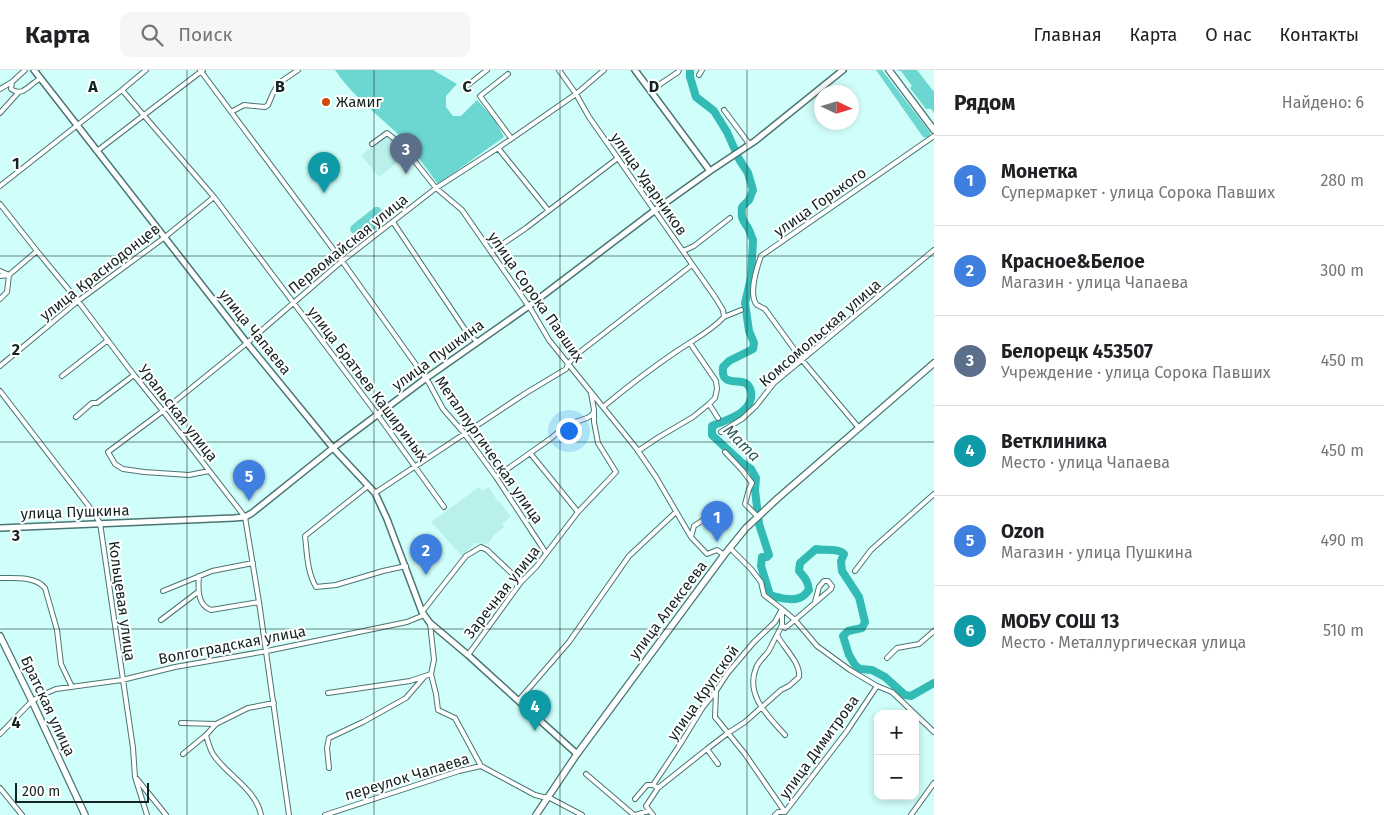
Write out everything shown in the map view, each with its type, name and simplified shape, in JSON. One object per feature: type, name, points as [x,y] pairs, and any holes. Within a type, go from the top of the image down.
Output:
[{"type":"main road","points":[[889,70],[934,130]]},
{"type":"main road","name":"улица Алексеева","points":[[536,815],[577,754],[746,528],[934,363]]},
{"type":"main road","name":"Братская улица","points":[[0,636],[84,815]]},
{"type":"street","points":[[0,89],[12,82],[25,70]]},
{"type":"street","name":"улица Чапаева","points":[[34,70],[248,343],[334,448],[375,493],[406,566],[423,613],[430,624],[468,655],[577,754]]},
{"type":"street","points":[[0,186],[146,70]]},
{"type":"street","points":[[97,150],[144,116],[201,70]]},
{"type":"street","name":"Металлургическая улица","points":[[201,70],[342,261],[425,378],[443,409],[464,433],[496,477],[546,553]]},
{"type":"street","points":[[232,112],[244,105],[265,107],[280,84],[298,70]]},
{"type":"street","points":[[468,85],[487,70]]},
{"type":"street","name":"улица Ударников","points":[[559,70],[654,212],[683,251],[722,310],[724,317]]},
{"type":"street","name":"Первомайская улица","points":[[209,471],[189,475],[123,469],[115,464],[108,452],[248,343],[342,261],[436,188],[576,94],[604,70]]},
{"type":"street","points":[[635,70],[710,171]]},
{"type":"street","points":[[650,91],[679,70]]},
{"type":"street","points":[[699,75],[702,70]]},
{"type":"street","name":"улица Пушкина","points":[[0,528],[245,517],[425,378],[529,306],[710,171],[750,145],[843,70]]},
{"type":"street","points":[[508,74],[480,96],[511,138]]},
{"type":"street","points":[[0,113],[18,93],[24,91],[33,82],[40,79]]},
{"type":"street","points":[[12,82],[11,89],[18,93]]},
{"type":"street","name":"улица Братьев Кашириных","points":[[122,90],[214,197],[294,302],[444,507]]},
{"type":"street","points":[[724,110],[750,145]]},
{"type":"street","name":"улица Сорока Павших","points":[[372,144],[387,133],[393,136],[436,188],[462,210],[529,306],[549,340],[638,451],[656,477],[691,537],[707,554],[717,550],[724,555]]},
{"type":"street","name":"улица Горького","points":[[802,360],[765,309],[757,305],[753,296],[756,270],[761,256],[934,136]]},
{"type":"street","points":[[498,148],[548,210]]},
{"type":"street","points":[[491,252],[526,228],[618,158]]},
{"type":"street","name":"улица Краснодонцев","points":[[0,366],[78,301],[214,197]]},
{"type":"street","name":"Уральская улица","points":[[0,204],[78,301],[245,517],[274,703],[289,815]]},
{"type":"street","points":[[683,251],[694,246],[730,218]]},
{"type":"street","points":[[392,222],[464,328],[477,342]]},
{"type":"street","name":"Комсомольская улица","points":[[721,432],[742,419],[756,406],[774,383],[934,250]]},
{"type":"street","points":[[0,276],[8,275],[37,251]]},
{"type":"street","points":[[375,493],[464,433],[566,369],[576,355],[692,265]]},
{"type":"street","points":[[0,271],[8,275]]},
{"type":"street","points":[[0,299],[7,292],[8,275]]},
{"type":"street","points":[[604,407],[658,364],[704,334],[724,317],[741,310]]},
{"type":"street","points":[[62,376],[108,340]]},
{"type":"street","points":[[638,451],[693,417],[715,398],[716,381],[690,343]]},
{"type":"street","points":[[802,360],[859,428]]},
{"type":"street","points":[[76,417],[92,403],[97,403],[134,375]]},
{"type":"street","name":"Заречная улица","points":[[468,655],[521,582],[536,567],[578,512],[616,472],[598,443],[590,391]]},
{"type":"street","name":"Кольцевая улица","points":[[0,392],[100,523],[133,748],[135,778],[147,815]]},
{"type":"street","points":[[709,404],[718,418]]},
{"type":"street","points":[[496,477],[567,425],[592,415],[594,410]]},
{"type":"street","points":[[725,452],[752,483],[745,504],[756,518]]},
{"type":"street","points":[[530,453],[578,512]]},
{"type":"street","points":[[368,486],[305,536],[312,579],[316,587],[336,584],[406,566]]},
{"type":"street","points":[[855,571],[871,550],[934,494]]},
{"type":"street","points":[[518,701],[569,642],[628,556],[676,512]]},
{"type":"street","points":[[691,537],[694,526],[714,513]]},
{"type":"street","points":[[423,613],[466,556],[481,548],[487,550],[521,582]]},
{"type":"street","points":[[730,548],[761,582],[764,596],[795,620],[817,646],[850,670],[877,686],[892,692],[911,710]]},
{"type":"street","points":[[164,591],[212,571],[253,563]]},
{"type":"street","points":[[199,576],[198,592],[202,602],[208,609],[259,602]]},
{"type":"street","name":"Братская улица","points":[[0,578],[29,580],[41,583],[46,588],[56,630],[61,664],[72,687]]},
{"type":"street","points":[[782,625],[785,628],[831,589],[832,586],[828,581],[824,581],[818,587],[815,602]]},
{"type":"street","points":[[161,620],[198,592]]},
{"type":"street","points":[[782,609],[782,625],[768,652],[756,666],[753,689],[765,713],[785,735]]},
{"type":"street","name":"улица Крупской","points":[[635,799],[646,785],[653,785],[703,707],[727,674],[754,642],[775,622],[782,609]]},
{"type":"street","name":"Волгоградская улица","points":[[0,734],[32,701],[56,689],[122,680],[175,667],[407,622],[419,618],[423,613]]},
{"type":"street","name":"улица Чапаева","points":[[430,624],[434,660],[431,674],[438,710],[455,718],[481,766]]},
{"type":"street","points":[[887,658],[897,648],[919,644],[934,631]]},
{"type":"street","points":[[652,815],[646,806],[658,788],[728,732],[745,722],[798,677],[800,674],[795,661],[777,635]]},
{"type":"street","points":[[328,693],[410,681],[431,674]]},
{"type":"street","points":[[329,768],[327,748],[329,738],[406,698],[424,676]]},
{"type":"street","name":"улица Димитрова","points":[[775,815],[778,812],[785,812],[847,731],[877,686]]},
{"type":"street","points":[[716,691],[715,717],[745,754],[785,812]]},
{"type":"street","points":[[183,754],[216,724],[248,708],[274,703]]},
{"type":"street","points":[[919,718],[934,732]]},
{"type":"street","points":[[181,723],[216,724]]},
{"type":"street","points":[[206,735],[214,756],[251,794],[260,809],[260,815]]},
{"type":"street","points":[[707,748],[718,764]]},
{"type":"street","name":"переулок Чапаева","points":[[325,815],[459,771],[481,766],[535,795],[548,797],[582,815]]},
{"type":"street","points":[[586,774],[635,815],[649,811]]},
{"type":"street","points":[[135,778],[166,815]]},
{"type":"street","points":[[911,815],[934,783]]},
{"type":"street","points":[[653,785],[658,788]]},
{"type":"street","points":[[0,788],[22,815]]},
{"type":"shaded area","points":[[335,70],[433,70],[457,84],[446,96],[446,107],[453,116],[461,116],[477,100],[495,120],[504,137],[438,184],[402,138],[356,95]]},
{"type":"shaded area","points":[[876,70],[882,70],[930,132],[930,136],[927,138],[923,137]]},
{"type":"shaded area","points":[[897,70],[917,70],[934,92],[934,113],[931,109],[926,109],[910,88],[912,86],[901,71]]},
{"type":"shaded area","points":[[386,137],[391,137],[407,155],[379,177],[361,155]]},
{"type":"shaded area","points":[[375,207],[379,207],[386,216],[386,221],[363,239],[357,239],[350,230],[351,226]]},
{"type":"shaded area","points":[[479,487],[483,491],[489,487],[498,502],[511,517],[502,524],[504,527],[487,544],[475,543],[462,556],[431,522]]},
{"type":"waterway","name":"Мата","points":[[690,70],[690,77],[696,97],[714,111],[727,132],[739,159],[748,173],[753,190],[749,200],[742,207],[743,220],[753,240],[751,278],[745,303],[749,331],[754,343],[753,349],[729,361],[723,367],[723,374],[727,380],[747,384],[751,390],[751,398],[749,404],[741,413],[712,426],[712,435],[751,469],[756,478],[755,490],[759,524],[769,555],[762,557],[761,566],[770,595],[791,599],[800,598],[809,590],[806,580],[799,571],[800,563],[816,549],[841,552],[844,554],[841,561],[842,571],[859,597],[865,622],[862,628],[848,631],[843,636],[849,655],[855,665],[860,669],[872,670],[885,677],[905,695],[911,696],[934,683]]},
{"type":"place","name":"Жамиг","points":[[326,102]]},
{"type":"place","name":"Белорецк 453507","points":[[406,174]]},
{"type":"place","name":"МОБУ СОШ 13","points":[[324,193]]},
{"type":"place","name":"Ozon","points":[[249,501]]},
{"type":"place","name":"Монетка","points":[[717,542]]},
{"type":"place","name":"Красное&Белое","points":[[426,575]]},
{"type":"place","name":"Ветклиника","points":[[535,731]]}]
